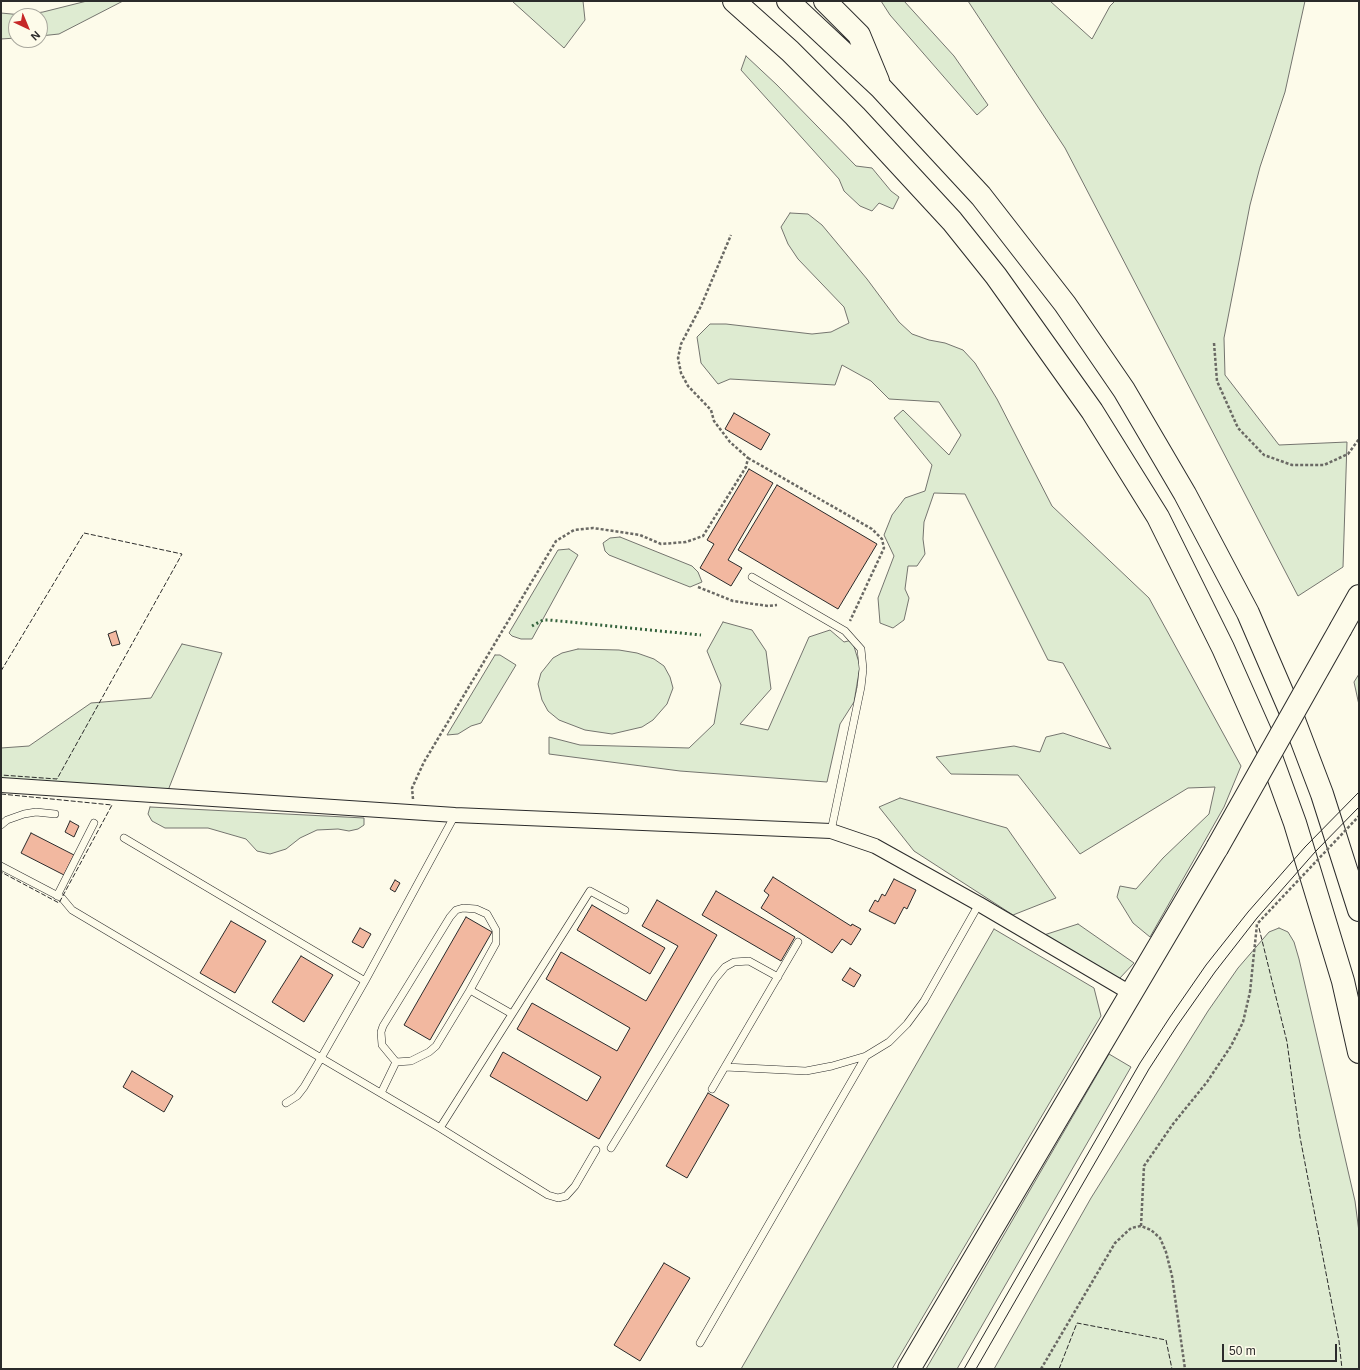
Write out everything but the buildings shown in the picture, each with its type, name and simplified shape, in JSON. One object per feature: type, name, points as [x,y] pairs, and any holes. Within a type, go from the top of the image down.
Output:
[{"type":"main road","points":[[734,1],[790,52],[855,116],[952,221],[996,276],[1087,405],[1158,517],[1223,648],[1270,754],[1295,823],[1343,981],[1359,1052]]},
{"type":"main road","points":[[788,1],[881,88],[981,196],[1034,262],[1124,390],[1185,494],[1248,613],[1292,715],[1322,794],[1359,910]]},
{"type":"main road","points":[[825,1],[859,35],[881,88]]},
{"type":"main road","points":[[909,1369],[1217,848],[1359,596]]},
{"type":"street","points":[[1,785],[455,815],[831,831],[875,846],[980,904],[1132,994]]},
{"type":"lane","points":[[752,577],[845,630],[857,642],[863,656],[861,686],[831,831]]},
{"type":"lane","points":[[1,825],[7,820],[24,814],[36,812],[55,814]]},
{"type":"lane","points":[[286,1103],[297,1096],[304,1087],[365,981],[455,815]]},
{"type":"lane","points":[[58,896],[94,823]]},
{"type":"lane","points":[[124,838],[365,981]]},
{"type":"lane","points":[[1,866],[58,896],[66,901],[72,910],[440,1128],[548,1195],[558,1198],[566,1196],[575,1186],[596,1150]]},
{"type":"lane","points":[[440,1128],[590,891],[625,910]]},
{"type":"lane","points":[[725,1067],[806,1071],[832,1066],[866,1056],[889,1042],[907,1024],[924,1001],[980,904]]},
{"type":"lane","points":[[463,908],[476,909],[487,914],[494,924],[497,936],[493,950],[436,1046],[429,1052],[411,1062],[396,1062],[382,1045],[381,1032],[450,917],[456,910],[463,908]]},
{"type":"lane","points":[[712,1089],[798,942]]},
{"type":"lane","points":[[611,1148],[715,979],[725,967],[734,962],[749,961],[778,977]]},
{"type":"lane","points":[[470,990],[512,1014]]},
{"type":"lane","points":[[700,1343],[866,1056]]},
{"type":"lane","points":[[380,1093],[396,1062]]},
{"type":"path","points":[[732,235],[701,306],[681,344],[678,358],[681,373],[688,386],[711,410],[714,421],[730,442],[748,458],[872,529],[882,539],[884,548],[847,627]]},
{"type":"path","points":[[1214,343],[1217,381],[1238,428],[1264,455],[1292,465],[1324,465],[1348,454],[1359,439]]},
{"type":"path","points":[[412,812],[412,788],[424,762],[556,541],[574,530],[593,528],[640,535],[661,544],[686,542],[703,536],[746,467],[748,458]]},
{"type":"path","points":[[698,587],[733,601],[768,606],[796,602]]},
{"type":"path","points":[[1141,1226],[1144,1166],[1173,1124],[1207,1082],[1231,1046],[1244,1022],[1250,992],[1257,924],[1359,816]]},
{"type":"path","points":[[1041,1369],[1115,1243],[1131,1228],[1141,1226],[1151,1230],[1160,1238],[1166,1252],[1172,1276],[1185,1369]]},
{"type":"green space","points":[[87,1],[123,1],[59,34],[48,35],[48,11]]},
{"type":"green space","points":[[512,1],[583,1],[585,20],[564,48]]},
{"type":"green space","points":[[881,1],[904,1],[954,56],[988,105],[977,115],[890,15]]},
{"type":"green space","points":[[968,1],[1050,1],[1092,39],[1110,6],[1115,1],[1305,1],[1285,92],[1260,167],[1250,205],[1224,338],[1225,375],[1279,445],[1347,442],[1343,567],[1298,596],[1065,148]]},
{"type":"green space","points":[[1,13],[8,14],[8,39],[1,39]]},
{"type":"green space","points":[[746,56],[777,85],[856,166],[872,168],[891,191],[899,197],[893,209],[879,203],[872,211],[860,206],[844,191],[839,179],[741,70]]},
{"type":"green space","points":[[790,213],[808,214],[822,225],[867,279],[899,322],[912,334],[929,340],[945,343],[963,350],[975,363],[997,399],[1052,506],[1149,598],[1241,766],[1224,807],[1150,937],[1133,923],[1117,897],[1120,886],[1136,889],[1163,858],[1209,814],[1215,787],[1188,788],[1080,854],[1018,775],[951,774],[936,757],[1014,746],[1040,752],[1046,737],[1063,733],[1111,749],[1063,663],[1048,660],[965,494],[934,493],[924,522],[923,539],[925,554],[917,566],[908,566],[905,589],[909,598],[904,620],[893,628],[880,623],[878,598],[894,556],[884,535],[892,515],[905,498],[925,491],[932,465],[894,418],[903,410],[949,455],[961,435],[939,402],[889,399],[871,381],[842,365],[835,385],[730,379],[718,384],[701,363],[697,337],[710,324],[726,324],[812,334],[831,332],[849,323],[844,307],[798,259],[788,244],[781,227]]},
{"type":"green space","points":[[620,537],[692,566],[698,572],[702,582],[690,587],[609,555],[605,551],[603,543],[610,538]]},
{"type":"green space","points":[[569,549],[578,555],[532,639],[521,639],[512,636],[509,633],[558,550]]},
{"type":"green space","points":[[723,622],[752,630],[766,651],[771,689],[740,724],[768,730],[809,637],[830,630],[844,642],[852,640],[860,666],[854,702],[840,724],[827,782],[680,771],[549,754],[549,737],[580,745],[689,748],[714,724],[721,685],[707,651]]},
{"type":"green space","points":[[182,644],[222,653],[167,793],[1,780],[1,748],[29,746],[91,703],[151,698]]},
{"type":"green space","points":[[578,649],[619,650],[637,653],[654,659],[664,666],[670,677],[673,688],[667,704],[653,720],[642,727],[612,734],[585,730],[559,720],[548,711],[542,700],[538,684],[541,673],[553,658],[562,653]]},
{"type":"green space","points":[[495,655],[500,655],[516,665],[481,723],[471,726],[458,734],[447,735]]},
{"type":"green space","points":[[1359,674],[1359,705],[1354,682]]},
{"type":"green space","points":[[900,798],[1007,828],[1056,898],[1013,915],[914,851],[879,807]]},
{"type":"green space","points":[[150,807],[364,818],[364,825],[358,829],[349,831],[338,829],[317,830],[300,838],[286,849],[270,854],[257,851],[246,839],[208,828],[165,828],[152,821],[148,814]]},
{"type":"green space","points":[[1078,924],[1134,963],[1119,979],[1044,935]]},
{"type":"green space","points":[[1279,928],[1288,932],[1294,942],[1299,959],[1355,1201],[1359,1232],[1359,1369],[994,1369],[1091,1198],[1208,1011],[1238,968],[1269,932]]},
{"type":"green space","points":[[994,929],[1094,988],[1101,1016],[892,1369],[741,1369]]},
{"type":"green space","points":[[1109,1054],[1131,1067],[957,1369],[926,1369]]},
{"type":"tram line","points":[[964,1369],[1140,1063],[1170,1017],[1206,965],[1248,912],[1305,847],[1359,792]]},
{"type":"tram line","points":[[976,1369],[1149,1069],[1177,1026],[1215,972],[1257,918],[1315,852],[1359,807]]},
{"type":"hedge","points":[[532,626],[543,620],[549,620],[701,635]]},
{"type":"fence","points":[[1,671],[84,533],[182,554],[57,779],[1,775]]},
{"type":"fence","points":[[1,794],[112,805],[59,903],[1,872]]},
{"type":"fence","points":[[1259,928],[1287,1042],[1300,1137],[1339,1341],[1342,1369]]},
{"type":"fence","points":[[1059,1369],[1077,1323],[1166,1340],[1172,1369]]}]
